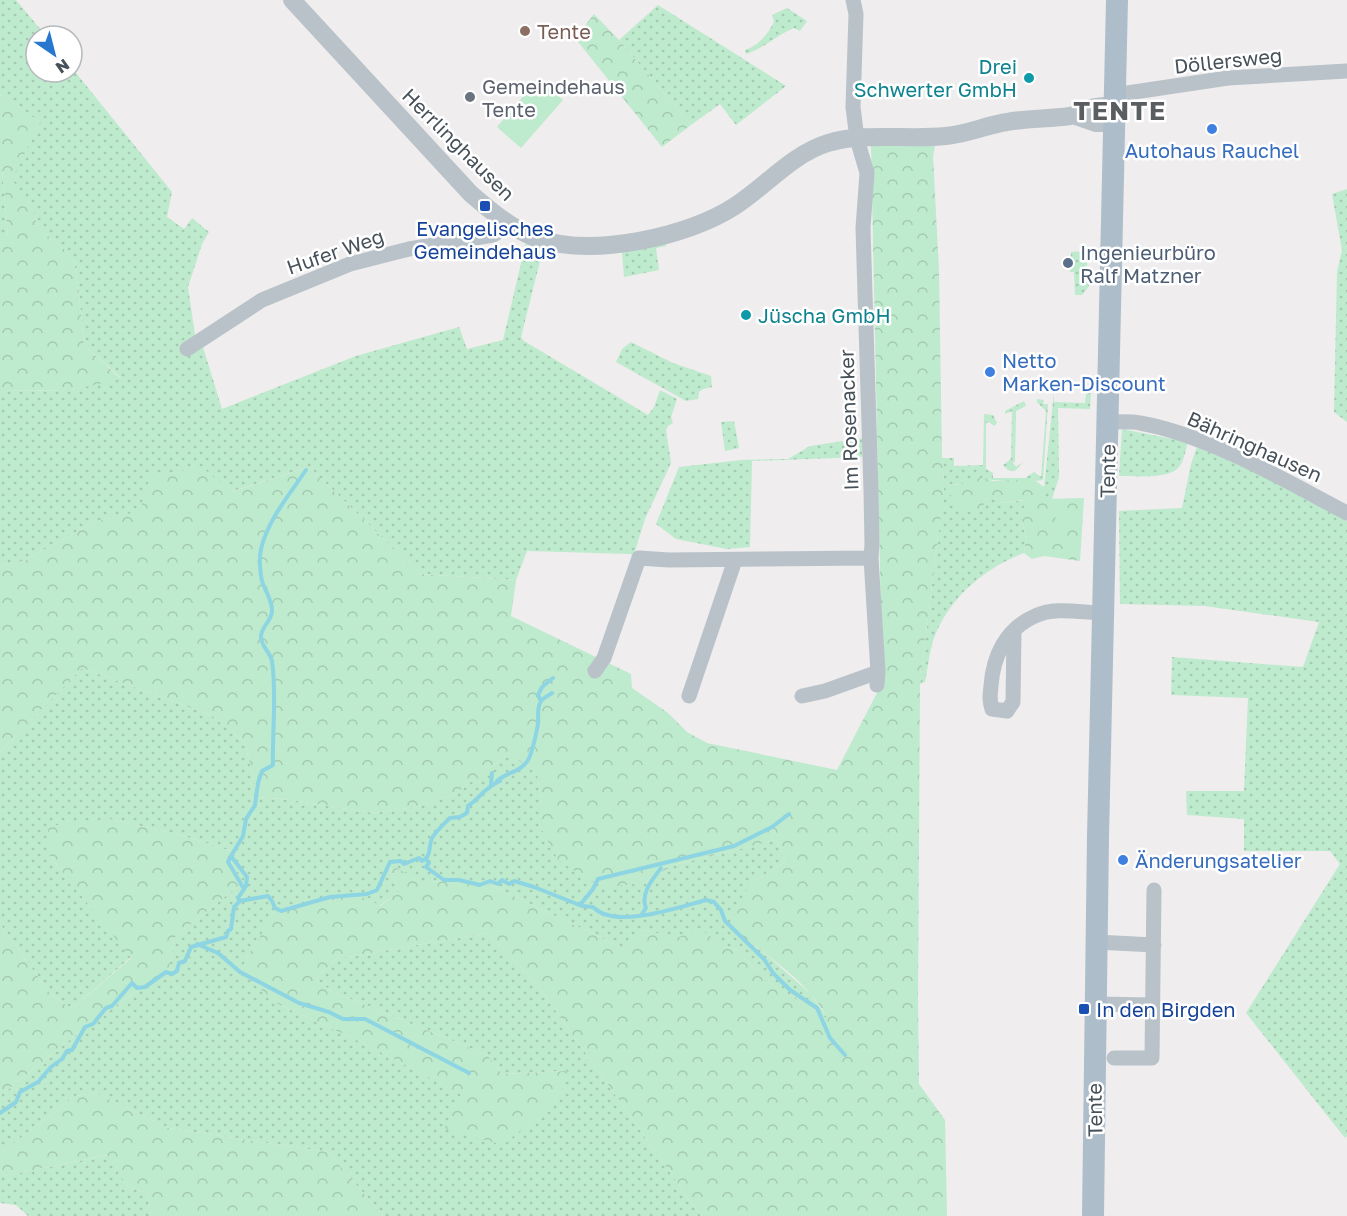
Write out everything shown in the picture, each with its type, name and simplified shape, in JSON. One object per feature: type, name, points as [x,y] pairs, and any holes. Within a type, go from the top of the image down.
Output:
[{"type":"main road","name":"Tente","points":[[1093,1216],[1096,942],[1117,0]]},
{"type":"street","name":"Herrlinghausen","points":[[291,0],[471,194],[510,225],[540,239],[583,245],[625,242],[682,232],[705,223],[737,205],[804,154],[831,142],[864,138],[935,137],[961,134],[1007,122],[1073,115],[1096,123],[1114,107]]},
{"type":"street","points":[[853,0],[856,14],[854,107],[864,138]]},
{"type":"street","name":"Döllersweg","points":[[1114,107],[1228,78],[1347,70]]},
{"type":"street","name":"Im Rosenacker","points":[[802,696],[877,678],[871,558],[872,501],[863,228],[867,173],[864,138]]},
{"type":"street","name":"Hufer Weg","points":[[187,349],[262,300],[350,264],[409,249],[493,235],[510,225]]},
{"type":"street","name":"Bähringhausen","points":[[1108,422],[1139,423],[1194,439],[1271,472],[1347,513]]},
{"type":"street","points":[[595,671],[604,658],[639,558],[735,560],[871,558]]},
{"type":"street","points":[[689,696],[735,560]]},
{"type":"street","points":[[1014,632],[1036,615],[1059,611],[1104,613]]},
{"type":"street","name":"Tente","points":[[1114,1058],[1152,1058],[1154,890]]},
{"type":"street","points":[[1096,942],[1154,945]]},
{"type":"street","points":[[1096,1004],[1153,1005]]},
{"type":"green space","points":[[0,0],[16,0],[36,24],[24,24],[24,84],[84,83],[172,192],[167,217],[184,229],[192,218],[209,232],[202,244],[188,287],[195,335],[202,344],[222,409],[356,356],[459,327],[467,349],[503,340],[526,242],[543,249],[521,337],[524,341],[648,415],[654,407],[660,390],[677,399],[671,417],[673,423],[666,430],[671,463],[645,519],[633,557],[631,554],[527,551],[516,580],[420,574],[309,467],[230,492],[94,522],[24,561],[0,566],[0,391],[71,390],[121,378],[84,345],[74,262],[64,249],[38,228],[33,211],[11,179],[40,122],[0,94]]},
{"type":"green space","points":[[658,5],[786,86],[736,125],[720,104],[691,125],[619,40]]},
{"type":"green space","points":[[787,8],[807,21],[800,31],[794,28],[746,54],[745,50],[758,43],[769,31],[774,22],[772,15]]},
{"type":"green space","points":[[594,14],[691,125],[662,147],[575,38]]},
{"type":"green space","points":[[538,79],[563,100],[521,148],[497,127]]},
{"type":"green space","points":[[0,94],[40,122],[12,179],[33,211],[38,228],[64,249],[74,262],[84,345],[121,379],[71,390],[0,391],[0,243],[8,237],[2,168],[0,167]]},
{"type":"green space","points":[[871,146],[935,146],[933,156],[939,270],[944,484],[963,485],[962,482],[965,479],[984,478],[993,481],[1036,481],[1044,487],[1045,499],[1084,498],[1080,561],[1044,556],[1032,559],[1024,553],[1026,539],[1022,520],[1025,500],[999,503],[997,498],[983,500],[984,507],[981,512],[974,513],[959,505],[944,487],[920,684],[918,997],[919,1084],[945,1120],[947,1216],[701,1216],[536,983],[487,933],[336,959],[316,979],[331,991],[487,1055],[502,1074],[567,1071],[560,1097],[503,1145],[444,1129],[461,1094],[361,1042],[278,1004],[243,974],[245,959],[259,939],[271,914],[312,901],[341,896],[368,899],[380,906],[399,892],[389,864],[420,881],[484,882],[627,950],[641,930],[679,937],[701,929],[724,947],[737,950],[766,981],[828,1019],[799,981],[734,931],[734,911],[751,883],[785,862],[776,840],[674,865],[643,883],[609,887],[590,881],[558,860],[542,830],[542,805],[537,774],[509,753],[455,794],[415,807],[374,813],[258,797],[245,743],[211,715],[82,668],[0,752],[0,566],[24,561],[94,522],[140,511],[150,476],[202,467],[231,492],[309,467],[420,574],[516,580],[511,616],[631,674],[632,688],[668,713],[687,732],[707,743],[837,770],[878,691],[882,665]]},
{"type":"green space","points":[[0,167],[2,168],[8,238],[0,243]]},
{"type":"green space","points":[[1347,189],[1347,422],[1334,412],[1337,272],[1342,250],[1332,194]]},
{"type":"green space","points":[[666,243],[666,246],[656,248],[659,270],[624,277],[622,251]]},
{"type":"green space","points":[[1086,251],[1089,286],[1082,295],[1075,295],[1074,272],[1070,272],[1071,252]]},
{"type":"green space","points":[[631,342],[673,363],[711,376],[712,387],[699,392],[698,399],[686,401],[616,362],[622,349]]},
{"type":"green space","points":[[1054,392],[1054,402],[1085,403],[1086,392],[1091,392],[1090,409],[1058,408],[1059,477],[1052,499],[1044,499],[1044,487]]},
{"type":"green space","points":[[1037,399],[1044,400],[1043,404],[1048,404],[1043,480],[965,479],[963,485],[944,484],[942,458],[954,458],[954,466],[983,465],[984,414],[993,415],[997,423],[994,426],[989,422],[986,423],[986,469],[993,473],[993,478],[1025,478],[1034,472],[1041,477],[1046,411]]},
{"type":"green space","points":[[1024,401],[1026,406],[1016,411],[1015,461],[1013,463],[1016,467],[1023,462],[1015,471],[1008,470],[1003,465],[1011,459],[1012,411],[1005,414],[1005,411]]},
{"type":"green space","points":[[734,421],[739,448],[725,451],[721,422]]},
{"type":"green space","points":[[1122,429],[1188,442],[1181,464],[1177,469],[1165,474],[1119,476]]},
{"type":"green space","points":[[863,438],[862,457],[752,461],[750,547],[727,549],[676,539],[656,524],[679,467],[742,460],[788,459],[810,446]]},
{"type":"green space","points":[[1197,447],[1265,475],[1347,521],[1347,1136],[1345,1138],[1246,1013],[1340,864],[1330,851],[1244,851],[1244,819],[1187,815],[1186,791],[1244,791],[1248,698],[1171,695],[1172,657],[1303,667],[1319,622],[1205,606],[1120,604],[1119,511],[1182,508]]},
{"type":"green space","points":[[944,486],[983,500],[997,498],[1000,503],[1026,500],[1022,520],[1026,539],[1024,553],[981,576],[957,599],[939,626],[930,651],[925,682],[920,684]]},
{"type":"green space","points":[[1055,508],[1076,508],[1074,525],[1067,532],[1063,532],[1058,524]]},
{"type":"green space","points":[[82,668],[211,715],[245,743],[258,797],[374,813],[415,807],[455,794],[509,753],[537,773],[542,805],[542,830],[643,883],[674,865],[776,840],[785,862],[751,883],[734,931],[768,956],[811,994],[829,1020],[766,981],[737,950],[724,947],[701,930],[679,938],[642,930],[627,950],[484,882],[420,881],[389,865],[399,892],[379,906],[259,939],[245,959],[278,1004],[361,1042],[462,1094],[567,1071],[502,1074],[487,1055],[331,991],[316,979],[336,959],[487,933],[536,983],[701,1216],[383,1216],[328,1152],[168,1128],[96,1093],[75,1096],[0,1154],[0,1096],[92,1022],[169,969],[174,938],[238,886],[234,852],[184,836],[109,819],[49,855],[131,957],[72,1009],[51,995],[0,924],[0,752]]},
{"type":"green space","points":[[109,819],[184,836],[234,852],[238,886],[174,938],[169,969],[92,1022],[0,1096],[0,924],[51,995],[72,1009],[131,958],[49,855],[48,826]]},
{"type":"green space","points":[[96,1093],[168,1128],[328,1152],[383,1216],[151,1216],[148,1193],[128,1187],[107,1155],[4,1176],[0,1169],[0,1154],[75,1096]]},
{"type":"green space","points":[[108,1155],[128,1187],[148,1193],[151,1216],[28,1216],[16,1205],[0,1203],[0,1169],[4,1176]]},
{"type":"waterway","points":[[240,901],[238,898],[246,886],[247,877],[231,856],[243,836],[246,819],[255,805],[262,771],[273,765],[272,661],[261,636],[272,608],[261,578],[260,553],[268,528],[306,470]]},
{"type":"waterway","points":[[541,701],[538,695],[542,687],[553,678]]},
{"type":"waterway","points":[[497,781],[522,767],[528,760],[538,724],[539,704],[552,693]]},
{"type":"waterway","points":[[491,785],[492,773]]},
{"type":"waterway","points":[[0,1113],[16,1102],[20,1092],[38,1082],[51,1067],[62,1059],[67,1051],[72,1050],[85,1027],[93,1024],[132,983],[137,988],[145,987],[166,972],[172,974],[177,971],[179,963],[185,961],[191,947],[226,937],[231,929],[234,907],[240,901],[268,896],[275,908],[281,911],[330,897],[367,894],[377,890],[390,862],[401,861],[404,864],[419,858],[422,861],[425,859],[429,854],[432,838],[440,828],[450,818],[460,817],[467,813],[468,806],[489,787],[500,781]]},
{"type":"waterway","points":[[580,905],[598,879],[734,846],[772,827],[789,814]]},
{"type":"waterway","points":[[231,856],[228,862],[244,889]]},
{"type":"waterway","points":[[426,859],[429,863],[426,867],[444,880],[459,880],[480,885],[490,881],[498,884],[502,880],[509,884],[514,881],[616,917],[648,915],[706,900],[714,902],[721,910],[725,921],[764,959],[773,973],[790,990],[817,1008],[830,1038],[845,1055]]},
{"type":"waterway","points":[[642,914],[646,908],[646,892],[661,868]]},
{"type":"waterway","points":[[197,944],[218,953],[240,972],[299,1003],[343,1019],[365,1019],[469,1073]]},
{"type":"place","name":"Tente","points":[[525,31]]},
{"type":"place","name":"Drei Schwerter GmbH","points":[[1029,78]]},
{"type":"place","name":"Gemeindehaus Tente","points":[[470,97]]},
{"type":"place","name":"Autohaus Rauchel","points":[[1212,129]]},
{"type":"place","name":"Evangelisches Gemeindehaus","points":[[485,206]]},
{"type":"place","name":"Ingenieurbüro Ralf Matzner","points":[[1068,263]]},
{"type":"place","name":"Jüscha GmbH","points":[[746,315]]},
{"type":"place","name":"Netto Marken-Discount","points":[[990,372]]},
{"type":"place","name":"Änderungsatelier","points":[[1123,860]]},
{"type":"place","name":"In den Birgden","points":[[1084,1009]]},
{"type":"district","name":"TENTE","points":[[1120,110]]}]
